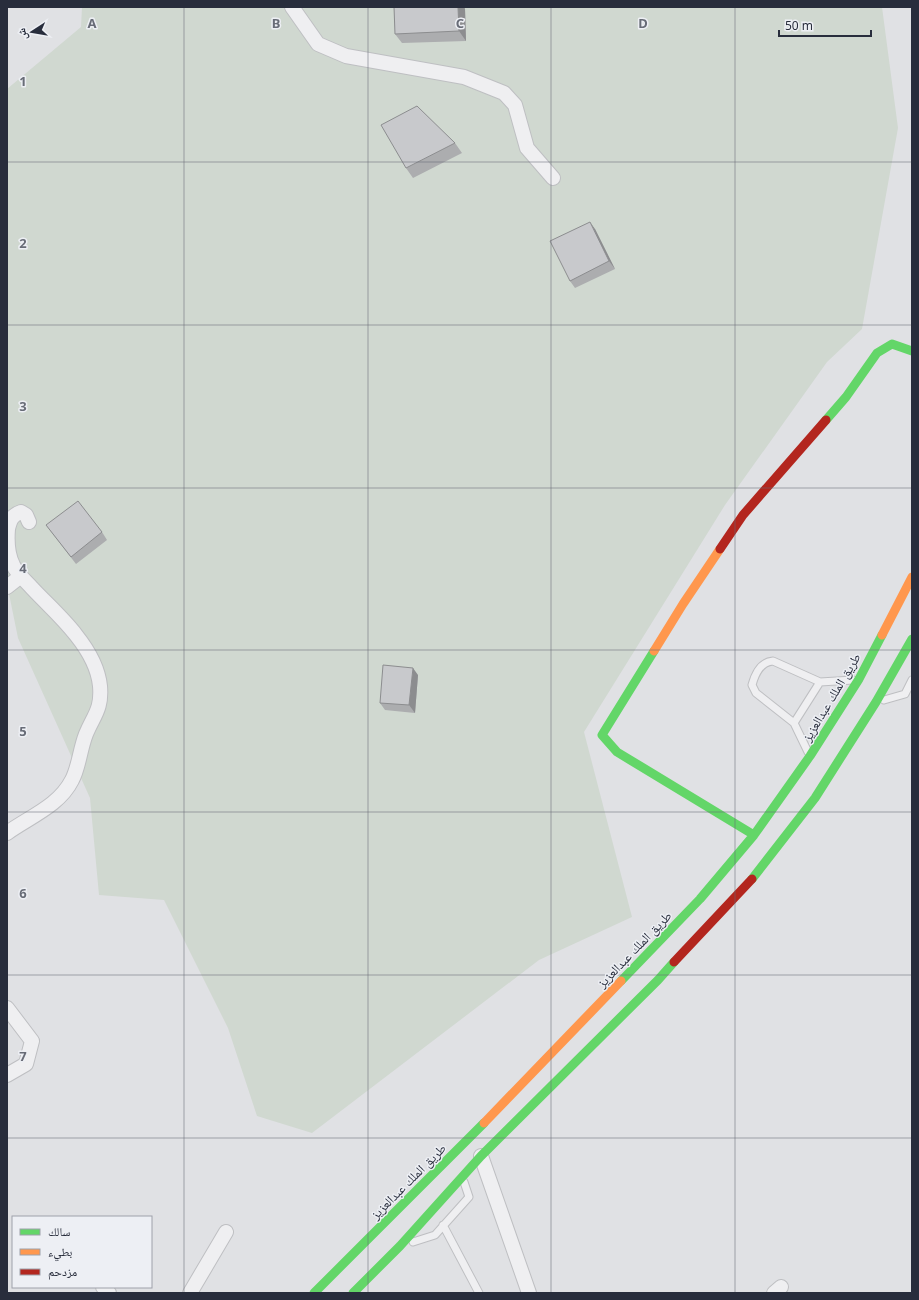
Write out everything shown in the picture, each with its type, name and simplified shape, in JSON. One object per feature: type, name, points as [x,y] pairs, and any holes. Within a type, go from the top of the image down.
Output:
[{"type":"main road","points":[[754,835],[617,752],[602,735],[683,604],[743,515],[846,397],[877,353],[892,344],[912,351]]},
{"type":"main road","name":"طريق الملك عبدالعزيز","points":[[314,1293],[462,1146],[695,904],[754,835],[810,756],[859,679],[912,577]]},
{"type":"main road","points":[[353,1293],[400,1246],[481,1156],[658,980],[754,876],[815,798],[911,645]]},
{"type":"street","points":[[292,7],[318,44],[346,56],[464,77],[504,93],[515,106],[527,148],[553,178]]},
{"type":"street","points":[[7,833],[50,805],[67,788],[73,779],[83,740],[99,707],[101,696],[98,674],[92,659],[84,647],[75,634],[13,566],[9,553],[8,533],[11,517],[21,512],[26,515],[29,522]]},
{"type":"street","points":[[7,587],[21,576]]},
{"type":"street","points":[[7,1008],[32,1041],[26,1064],[7,1075]]},
{"type":"street","points":[[481,1156],[529,1293]]},
{"type":"street","points":[[190,1293],[226,1232]]},
{"type":"lane","points":[[810,756],[794,722],[756,692],[752,685],[754,677],[761,666],[767,661],[773,661],[820,682],[859,679]]},
{"type":"lane","points":[[876,702],[905,694],[912,680]]},
{"type":"lane","points":[[794,722],[820,682]]},
{"type":"lane","points":[[400,1246],[435,1235],[469,1197],[462,1177]]},
{"type":"lane","points":[[443,1225],[479,1293]]},
{"type":"shaded area","points":[[82,7],[882,7],[898,128],[862,329],[827,362],[725,505],[584,732],[632,917],[539,960],[312,1133],[257,1116],[228,1028],[164,900],[99,895],[90,798],[18,638],[7,584],[7,89],[81,27]]},
{"type":"building","points":[[394,7],[458,7],[459,31],[395,34]]},
{"type":"building","points":[[417,106],[455,143],[406,168],[381,125]]},
{"type":"building","points":[[590,222],[609,261],[570,281],[550,241]]},
{"type":"building","points":[[78,501],[102,532],[71,557],[46,525]]},
{"type":"building","points":[[383,665],[413,668],[409,705],[380,703]]},
{"type":"traffic: fast","points":[[826,420],[846,397],[877,353],[892,344],[912,351]]},
{"type":"traffic: fast","points":[[621,981],[700,899],[754,835],[810,756],[859,679],[882,635]]},
{"type":"traffic: fast","points":[[752,879],[815,798],[876,702],[912,639]]},
{"type":"traffic: fast","points":[[654,651],[602,735],[617,752],[754,835]]},
{"type":"traffic: fast","points":[[353,1293],[400,1246],[481,1156],[658,980],[674,962]]},
{"type":"traffic: fast","points":[[314,1293],[484,1123]]},
{"type":"traffic: slow","points":[[654,651],[720,549]]},
{"type":"traffic: slow","points":[[882,635],[912,577]]},
{"type":"traffic: slow","points":[[484,1123],[621,981]]},
{"type":"traffic: jam","points":[[720,549],[743,515],[826,420]]},
{"type":"traffic: jam","points":[[674,962],[752,879]]}]
